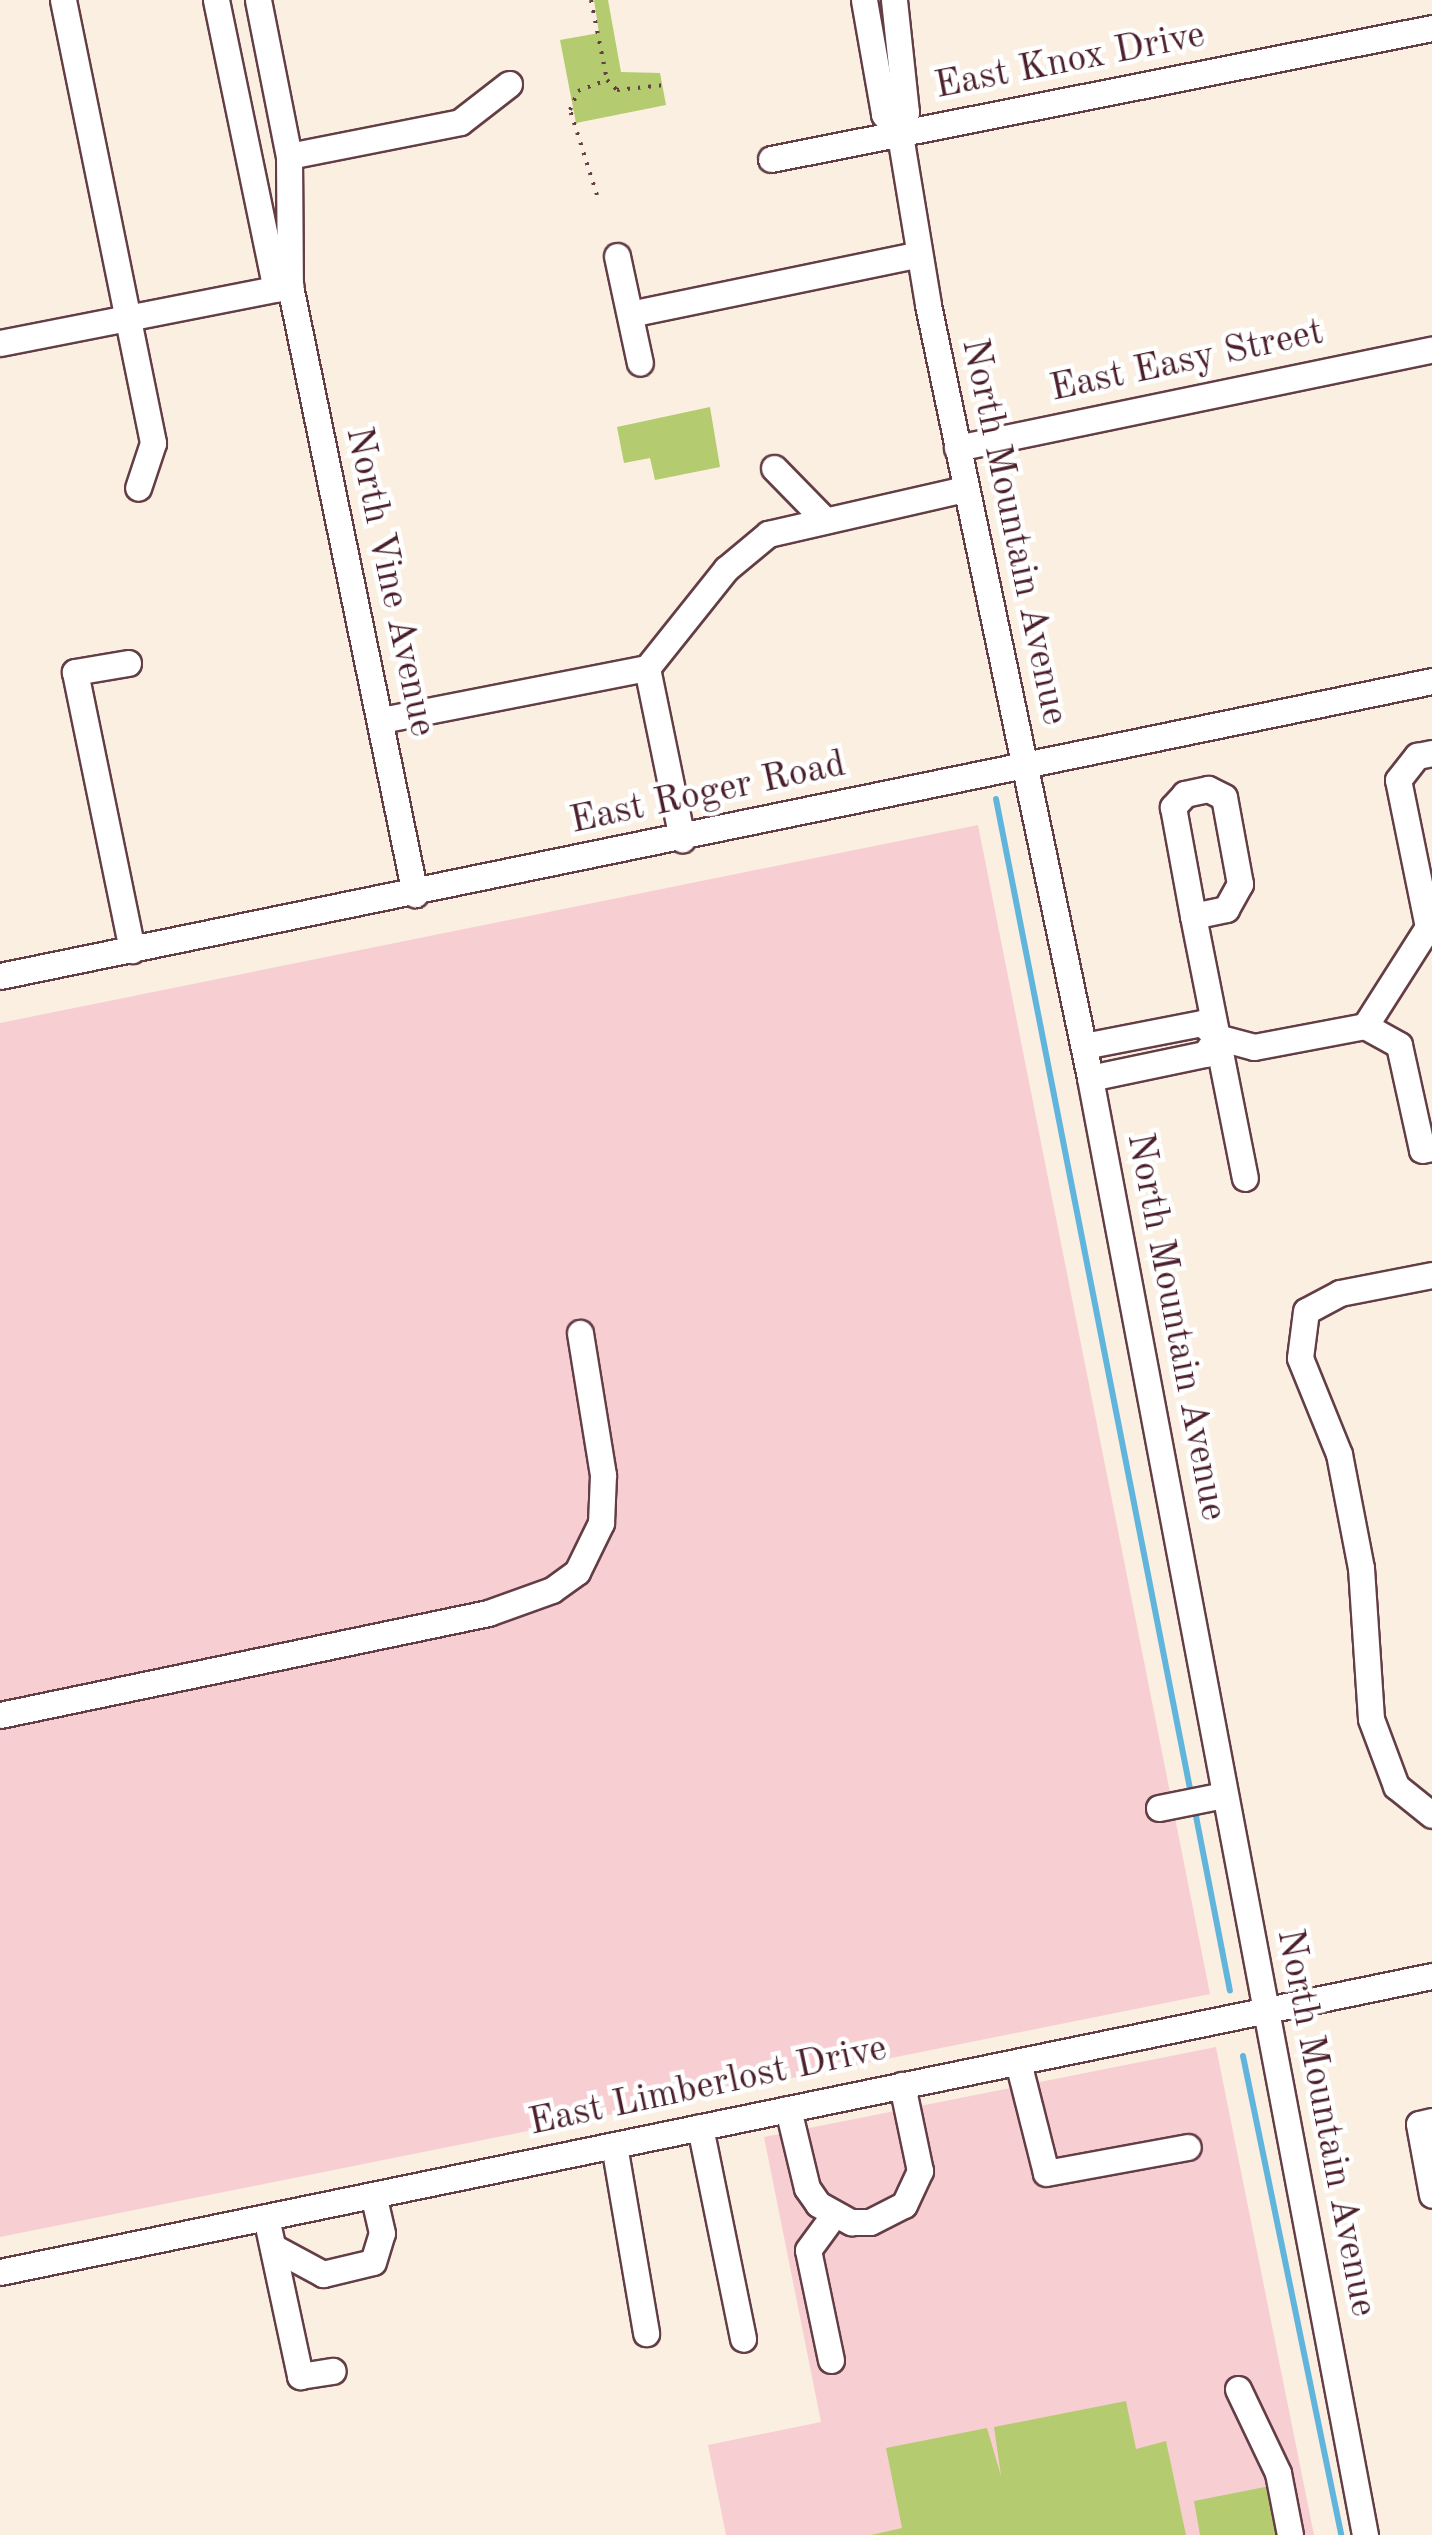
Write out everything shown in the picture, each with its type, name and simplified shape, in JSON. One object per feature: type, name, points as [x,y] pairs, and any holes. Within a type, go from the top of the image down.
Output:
[{"type":"street","points":[[63,0],[153,443],[138,488]]},
{"type":"street","points":[[216,0],[283,288]]},
{"type":"street","points":[[258,0],[288,156],[283,288]]},
{"type":"street","name":"North Mountain Avenue","points":[[864,0],[884,114],[900,135]]},
{"type":"street","name":"North Mountain Avenue","points":[[894,0],[906,112],[900,135],[919,254],[956,448],[1090,1078],[1192,1801],[1266,2012],[1365,2535]]},
{"type":"street","name":"East Knox Drive","points":[[770,159],[1432,28]]},
{"type":"street","points":[[288,156],[460,122],[510,84]]},
{"type":"street","points":[[630,314],[919,254]]},
{"type":"street","points":[[617,256],[640,364]]},
{"type":"street","points":[[0,344],[283,288]]},
{"type":"street","name":"North Vine Avenue","points":[[283,288],[381,720],[415,894]]},
{"type":"street","name":"East Easy Street","points":[[956,448],[1432,350]]},
{"type":"street","points":[[774,468],[823,518]]},
{"type":"street","points":[[381,720],[647,668],[740,558],[768,534],[823,518],[965,490]]},
{"type":"street","points":[[128,663],[75,672],[132,950]]},
{"type":"street","points":[[647,668],[682,839]]},
{"type":"street","name":"East Roger Road","points":[[0,976],[682,839],[1022,764],[1432,681]]},
{"type":"street","points":[[1365,1026],[1428,927],[1398,780],[1417,756],[1432,752]]},
{"type":"street","points":[[1193,916],[1226,908],[1240,884],[1224,797],[1208,789],[1185,794],[1172,808],[1193,916],[1217,1037],[1246,1178]]},
{"type":"street","points":[[1084,1046],[1202,1023],[1217,1037],[1254,1047],[1365,1026],[1399,1045],[1422,1150],[1432,1148]]},
{"type":"street","points":[[1090,1078],[1205,1054],[1217,1037]]},
{"type":"street","points":[[1432,1275],[1340,1292],[1306,1311],[1300,1358],[1339,1454],[1361,1568],[1371,1719],[1396,1786],[1432,1815]]},
{"type":"street","points":[[0,1715],[488,1612],[552,1590],[577,1572],[601,1523],[603,1475],[580,1332]]},
{"type":"street","name":"East Limberlost Drive","points":[[0,2272],[1432,1976]]},
{"type":"street","points":[[1018,2062],[1046,2173],[1188,2147]]},
{"type":"street","points":[[788,2109],[807,2188],[833,2216],[870,2222],[888,2216],[914,2189],[920,2170],[902,2085]]},
{"type":"street","points":[[1425,2122],[1432,2196]]},
{"type":"street","points":[[700,2128],[743,2339]]},
{"type":"street","points":[[614,2145],[646,2334]]},
{"type":"street","points":[[273,2247],[323,2274],[373,2262],[382,2233],[374,2195]]},
{"type":"street","points":[[831,2360],[808,2250],[833,2216]]},
{"type":"street","points":[[266,2217],[300,2376],[334,2370]]},
{"type":"street","points":[[1238,2389],[1278,2473],[1290,2535]]},
{"type":"path","points":[[591,0],[607,80],[616,90],[664,85]]},
{"type":"path","points":[[597,195],[570,110],[578,91],[607,80]]},
{"type":"shaded area","points":[[978,825],[1210,1994],[0,2237],[0,1023]]},
{"type":"shaded area","points":[[1216,2047],[1314,2535],[726,2535],[708,2445],[821,2422],[764,2137]]},
{"type":"green space","points":[[594,0],[608,0],[621,72],[660,73],[666,105],[576,123],[560,40],[599,33]]},
{"type":"green space","points":[[710,407],[720,467],[655,480],[650,458],[624,463],[617,427]]},
{"type":"green space","points":[[1126,2401],[1136,2449],[1166,2441],[1186,2535],[871,2535],[902,2528],[886,2448],[987,2428],[1001,2476],[994,2427]]},
{"type":"green space","points":[[1270,2486],[1279,2535],[1200,2535],[1194,2501]]},
{"type":"waterway","points":[[996,799],[1191,1794]]},
{"type":"waterway","points":[[1194,1806],[1230,1991]]},
{"type":"waterway","points":[[1243,2056],[1341,2535]]}]
